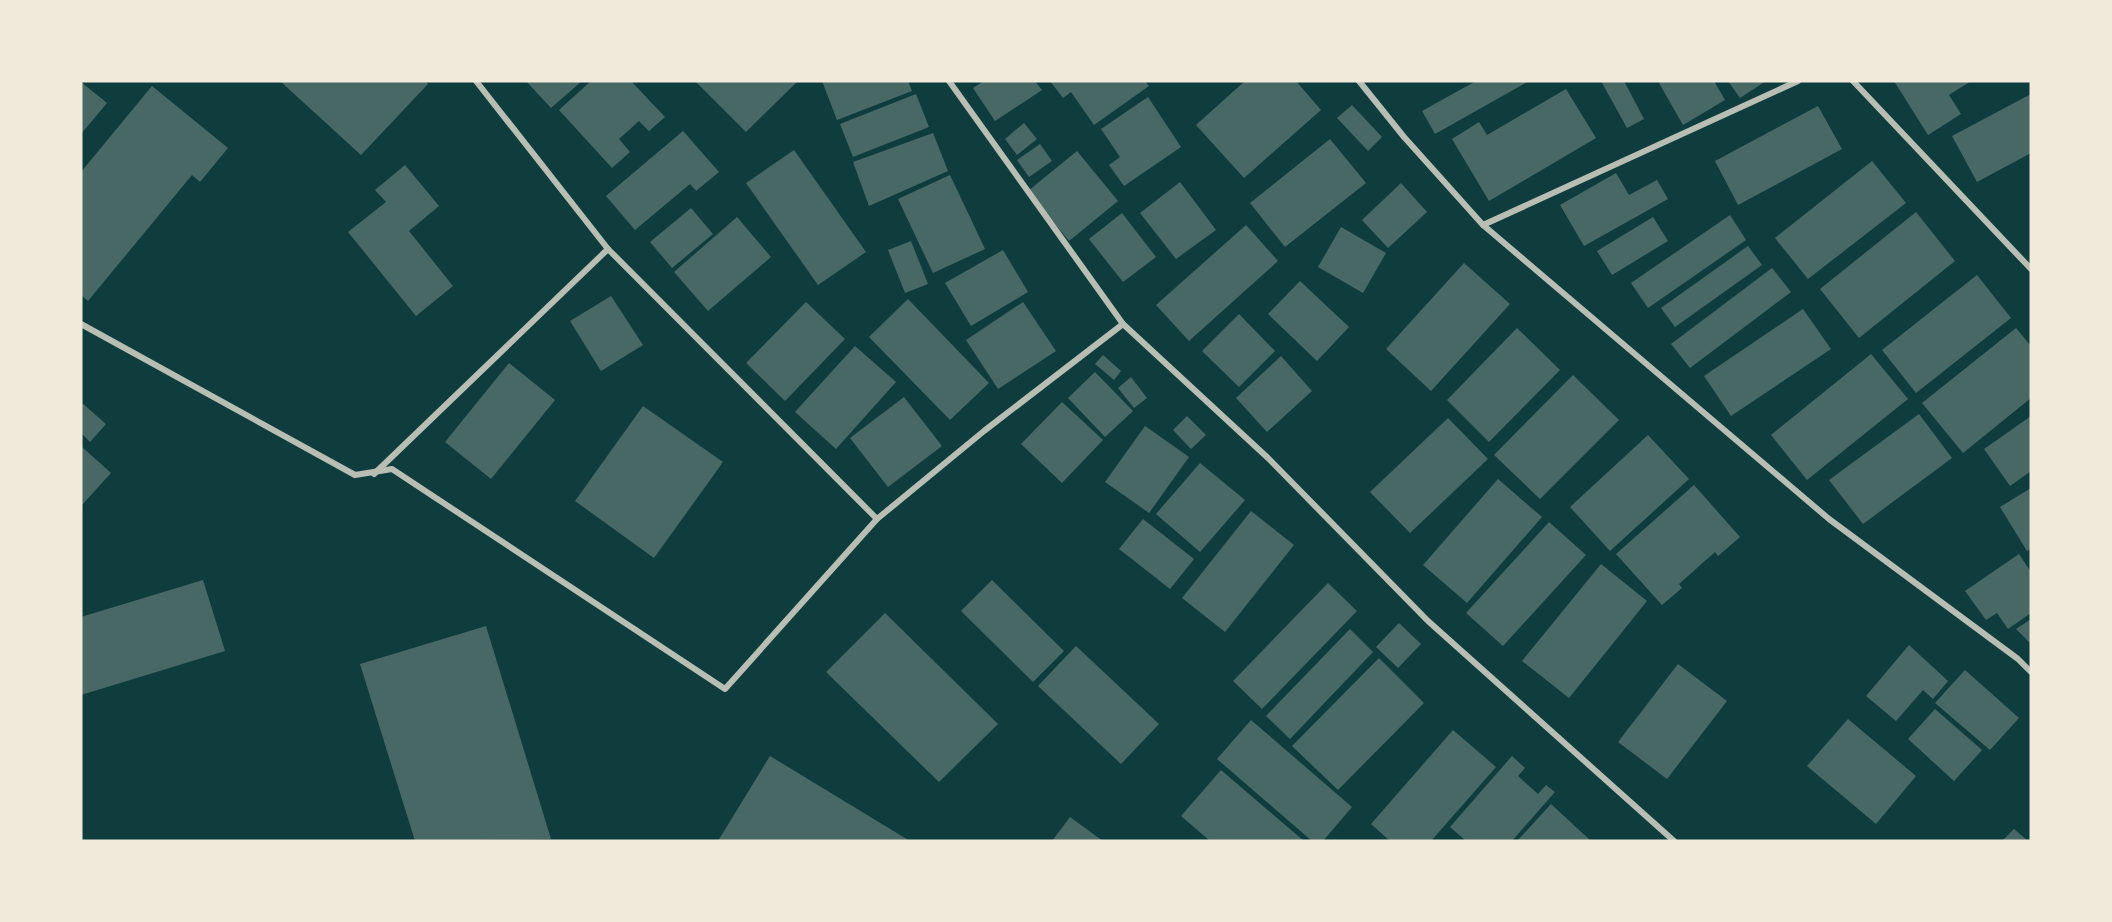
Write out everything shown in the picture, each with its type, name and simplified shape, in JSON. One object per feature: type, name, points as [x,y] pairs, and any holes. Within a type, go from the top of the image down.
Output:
[{"type":"street","points":[[476,81],[608,249],[877,519]]},
{"type":"street","points":[[949,81],[1123,324],[1268,458],[1428,621],[1674,841]]},
{"type":"street","points":[[1359,81],[1404,137],[1483,225],[1830,519],[2018,659],[2031,672]]},
{"type":"street","points":[[1483,225],[1798,81]]},
{"type":"street","points":[[1853,81],[2031,269]]},
{"type":"street","points":[[374,474],[608,249]]},
{"type":"street","points":[[81,324],[355,476],[392,469],[725,689],[877,519],[984,431],[1123,324]]},
{"type":"building","points":[[280,81],[425,81],[428,84],[361,155]]},
{"type":"building","points":[[526,81],[582,81],[551,108]]},
{"type":"building","points":[[591,81],[631,81],[665,117],[649,131],[639,121],[619,139],[630,152],[612,168],[559,110]]},
{"type":"building","points":[[695,81],[798,81],[746,132]]},
{"type":"building","points":[[822,81],[908,81],[912,91],[837,120]]},
{"type":"building","points":[[984,81],[1035,81],[1042,90],[995,121],[973,88]]},
{"type":"building","points":[[1050,81],[1145,81],[1149,86],[1094,125],[1071,92],[1063,98]]},
{"type":"building","points":[[1245,81],[1296,81],[1321,110],[1244,178],[1196,125]]},
{"type":"building","points":[[1476,81],[1529,81],[1435,134],[1422,111]]},
{"type":"building","points":[[1601,81],[1624,81],[1644,119],[1627,128]]},
{"type":"building","points":[[1662,81],[1714,81],[1725,100],[1683,125],[1659,83]]},
{"type":"building","points":[[1728,81],[1766,81],[1740,98]]},
{"type":"building","points":[[1894,81],[1971,81],[1949,95],[1961,114],[1928,135]]},
{"type":"building","points":[[81,82],[107,103],[81,134]]},
{"type":"building","points":[[152,86],[228,148],[200,182],[192,175],[88,301],[81,295],[81,172]]},
{"type":"building","points":[[1566,89],[1596,138],[1489,201],[1452,139],[1479,122],[1487,135]]},
{"type":"building","points":[[916,94],[929,127],[853,157],[840,124]]},
{"type":"building","points":[[2031,94],[2031,153],[1977,182],[1952,136]]},
{"type":"building","points":[[1148,97],[1181,147],[1124,186],[1109,165],[1120,157],[1101,129]]},
{"type":"building","points":[[1352,105],[1382,137],[1368,151],[1337,118]]},
{"type":"building","points":[[1818,106],[1842,149],[1738,205],[1715,161]]},
{"type":"building","points":[[1024,123],[1037,139],[1017,155],[1005,139]]},
{"type":"building","points":[[683,131],[719,172],[696,191],[690,184],[635,230],[606,196]]},
{"type":"building","points":[[933,133],[948,171],[869,206],[853,162]]},
{"type":"building","points":[[1330,139],[1366,183],[1285,247],[1250,203]]},
{"type":"building","points":[[1040,144],[1052,161],[1029,177],[1017,160]]},
{"type":"building","points":[[794,150],[866,252],[818,285],[746,183]]},
{"type":"building","points":[[1077,151],[1118,201],[1069,241],[1028,191]]},
{"type":"building","points":[[1872,161],[1906,203],[1808,279],[1775,238]]},
{"type":"building","points":[[405,165],[439,206],[409,231],[453,286],[416,316],[348,232],[386,202],[375,190]]},
{"type":"building","points":[[1616,173],[1629,195],[1657,180],[1668,199],[1584,246],[1560,205]]},
{"type":"building","points":[[950,175],[985,249],[933,273],[898,199]]},
{"type":"building","points":[[1180,182],[1216,230],[1176,259],[1140,213]]},
{"type":"building","points":[[1401,183],[1427,212],[1388,248],[1362,220]]},
{"type":"building","points":[[691,208],[713,234],[672,268],[650,242]]},
{"type":"building","points":[[1916,212],[1955,261],[1859,338],[1820,289]]},
{"type":"building","points":[[1122,213],[1156,257],[1123,282],[1089,239]]},
{"type":"building","points":[[1730,215],[1746,240],[1648,308],[1631,283]]},
{"type":"building","points":[[737,217],[771,257],[708,311],[674,272]]},
{"type":"building","points":[[1653,217],[1668,241],[1612,275],[1597,251]]},
{"type":"building","points":[[1246,225],[1278,261],[1189,341],[1156,305]]},
{"type":"building","points":[[1341,227],[1386,253],[1363,293],[1318,267]]},
{"type":"building","points":[[911,241],[928,284],[905,293],[888,250]]},
{"type":"building","points":[[1748,246],[1762,265],[1675,327],[1661,308]]},
{"type":"building","points":[[1003,250],[1028,292],[971,326],[945,283]]},
{"type":"building","points":[[1464,263],[1510,304],[1431,391],[1386,349]]},
{"type":"building","points":[[1772,268],[1791,292],[1690,368],[1671,344]]},
{"type":"building","points":[[1977,275],[2011,318],[1916,393],[1882,350]]},
{"type":"building","points":[[1300,281],[1349,327],[1317,361],[1268,314]]},
{"type":"building","points":[[611,296],[643,345],[601,371],[570,321]]},
{"type":"building","points":[[908,299],[989,383],[950,420],[869,337]]},
{"type":"building","points":[[806,302],[845,339],[785,401],[746,363]]},
{"type":"building","points":[[1023,302],[1056,351],[998,389],[966,340]]},
{"type":"building","points":[[1803,309],[1831,349],[1731,416],[1704,376]]},
{"type":"building","points":[[1239,314],[1275,351],[1239,387],[1202,351]]},
{"type":"building","points":[[1517,328],[1560,370],[1489,442],[1447,400]]},
{"type":"building","points":[[2016,328],[2031,346],[2031,398],[1963,453],[1922,403]]},
{"type":"building","points":[[855,346],[896,382],[836,449],[795,412]]},
{"type":"building","points":[[1871,354],[1908,399],[1807,480],[1771,435]]},
{"type":"building","points":[[1103,355],[1121,371],[1114,380],[1095,364]]},
{"type":"building","points":[[1281,356],[1312,391],[1267,432],[1236,398]]},
{"type":"building","points":[[509,363],[555,400],[491,479],[445,442]]},
{"type":"building","points":[[1095,372],[1133,411],[1105,437],[1068,398]]},
{"type":"building","points":[[1573,375],[1619,420],[1540,499],[1494,455]]},
{"type":"building","points":[[1131,377],[1147,398],[1134,408],[1118,388]]},
{"type":"building","points":[[904,397],[942,446],[888,487],[850,438]]},
{"type":"building","points":[[81,402],[106,424],[90,442],[81,433]]},
{"type":"building","points":[[1062,402],[1103,440],[1062,483],[1021,444]]},
{"type":"building","points":[[643,406],[723,462],[654,558],[575,501]]},
{"type":"building","points":[[1919,414],[1952,458],[1863,524],[1829,480]]},
{"type":"building","points":[[1187,416],[1206,435],[1191,449],[1173,430]]},
{"type":"building","points":[[2031,416],[2031,471],[2010,486],[1984,449]]},
{"type":"building","points":[[1448,418],[1488,459],[1410,533],[1370,492]]},
{"type":"building","points":[[1145,426],[1189,457],[1149,513],[1105,482]]},
{"type":"building","points":[[1648,435],[1689,479],[1610,551],[1570,507]]},
{"type":"building","points":[[81,446],[111,473],[81,506]]},
{"type":"building","points":[[1200,463],[1245,500],[1200,552],[1156,514]]},
{"type":"building","points":[[1498,479],[1542,517],[1467,603],[1423,565]]},
{"type":"building","points":[[1694,485],[1740,537],[1718,556],[1715,552],[1679,584],[1682,588],[1662,605],[1616,554]]},
{"type":"building","points":[[2031,488],[2031,549],[2027,551],[2000,507]]},
{"type":"building","points":[[1251,511],[1294,545],[1225,632],[1182,598]]},
{"type":"building","points":[[1143,519],[1194,559],[1170,589],[1119,549]]},
{"type":"building","points":[[1549,522],[1586,555],[1503,646],[1466,613]]},
{"type":"building","points":[[2019,554],[2031,572],[2031,613],[2008,629],[1997,613],[1986,620],[1965,591]]},
{"type":"building","points":[[1601,564],[1647,601],[1569,698],[1522,661]]},
{"type":"building","points":[[203,580],[225,651],[81,695],[81,617]]},
{"type":"building","points":[[992,580],[1064,651],[1033,682],[961,611]]},
{"type":"building","points":[[1328,583],[1357,611],[1262,709],[1233,681]]},
{"type":"building","points":[[885,613],[998,724],[939,782],[826,672]]},
{"type":"building","points":[[2031,619],[2031,644],[2016,629]]},
{"type":"building","points":[[1399,623],[1421,644],[1398,668],[1376,647]]},
{"type":"building","points":[[486,626],[551,839],[415,841],[360,664]]},
{"type":"building","points":[[1350,629],[1373,652],[1290,739],[1266,716]]},
{"type":"building","points":[[1909,645],[1948,681],[1933,699],[1923,690],[1896,721],[1866,696]]},
{"type":"building","points":[[1076,646],[1159,724],[1121,764],[1038,686]]},
{"type":"building","points":[[1379,658],[1424,703],[1338,790],[1292,746]]},
{"type":"building","points":[[1678,664],[1727,701],[1667,779],[1618,742]]},
{"type":"building","points":[[1965,670],[2019,718],[1990,750],[1935,703]]},
{"type":"building","points":[[1935,709],[1982,750],[1954,781],[1908,739]]},
{"type":"building","points":[[1848,719],[1916,776],[1876,824],[1807,766]]},
{"type":"building","points":[[1251,720],[1352,807],[1323,841],[1312,841],[1217,759]]},
{"type":"building","points":[[1453,730],[1496,767],[1431,841],[1390,841],[1371,824]]},
{"type":"building","points":[[770,756],[910,841],[718,841]]},
{"type":"building","points":[[1512,756],[1525,768],[1518,776],[1538,794],[1546,785],[1555,792],[1512,841],[1466,841],[1450,827]]},
{"type":"building","points":[[1221,770],[1304,841],[1210,841],[1181,816]]},
{"type":"building","points":[[1551,804],[1591,841],[1517,841]]},
{"type":"building","points":[[1070,817],[1103,841],[1052,841]]},
{"type":"building","points":[[2014,829],[2028,841],[2002,841]]}]
